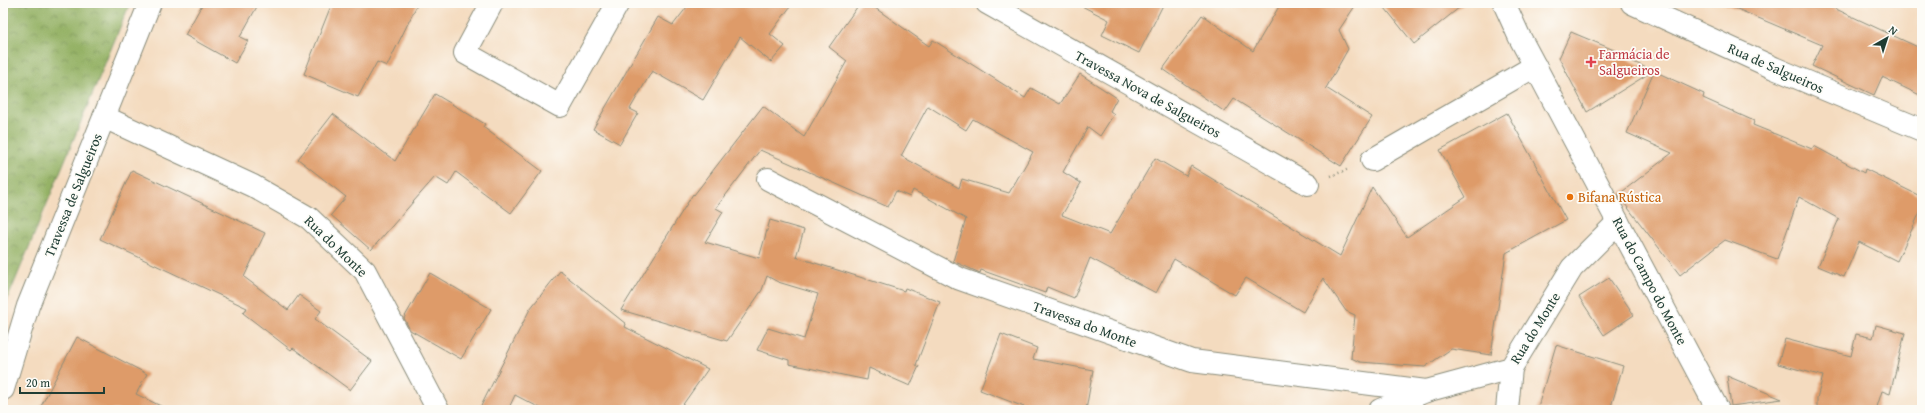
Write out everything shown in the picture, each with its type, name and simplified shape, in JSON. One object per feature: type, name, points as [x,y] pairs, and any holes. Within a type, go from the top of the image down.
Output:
[{"type":"street","name":"Travessa de Salgueiros","points":[[3,389],[28,306],[150,3]]},
{"type":"street","points":[[492,3],[464,53],[560,106],[618,3]]},
{"type":"street","name":"Travessa Nova de Salgueiros","points":[[987,3],[1308,184]]},
{"type":"street","name":"Rua do Campo do Monte","points":[[1504,3],[1519,36],[1718,410]]},
{"type":"street","name":"Rua de Salgueiros","points":[[1632,3],[1774,68],[1922,130]]},
{"type":"street","points":[[1372,160],[1535,66]]},
{"type":"street","name":"Rua do Monte","points":[[104,117],[253,186],[309,218],[365,271],[438,410]]},
{"type":"street","name":"Travessa do Monte","points":[[768,179],[960,279],[1192,362],[1426,391]]},
{"type":"street","name":"Rua do Monte","points":[[1380,410],[1426,391],[1511,368],[1572,268],[1618,222]]},
{"type":"street","points":[[1507,410],[1511,368]]},
{"type":"path","points":[[1308,184],[1372,160]]},
{"type":"green space","points":[[3,3],[130,3],[3,310]]},
{"type":"building","points":[[203,3],[259,3],[240,37],[248,41],[235,63],[185,35]]},
{"type":"building","points":[[332,3],[418,3],[387,66],[377,62],[358,97],[304,74]]},
{"type":"building","points":[[690,3],[793,3],[770,34],[785,46],[771,62],[740,37],[703,100],[652,71],[630,109],[638,113],[620,144],[593,129],[658,17],[673,25]]},
{"type":"building","points":[[860,3],[868,3],[929,46],[933,40],[1025,98],[1031,88],[1060,104],[1080,74],[1117,98],[1110,111],[1114,114],[1100,136],[1088,127],[1063,172],[1081,183],[1062,215],[1110,234],[1155,158],[1186,176],[1191,166],[1340,256],[1372,187],[1407,237],[1466,197],[1440,150],[1507,113],[1566,220],[1506,253],[1491,355],[1451,349],[1425,367],[1360,362],[1351,358],[1355,315],[1346,311],[1323,278],[1303,312],[1246,278],[1235,295],[1174,259],[1156,293],[1090,258],[1074,298],[1047,287],[1045,293],[981,270],[980,273],[953,261],[966,219],[913,190],[910,197],[896,191],[888,207],[760,150],[716,208],[723,212],[705,242],[759,258],[770,220],[804,230],[796,257],[904,291],[905,288],[940,302],[916,365],[919,366],[910,386],[869,368],[867,380],[789,364],[789,360],[757,350],[768,328],[804,339],[818,294],[778,282],[767,276],[762,290],[727,341],[621,310],[693,194],[694,195],[763,106],[804,137],[847,61],[829,47]],"holes":[[[928,106],[966,130],[973,119],[1033,152],[1009,193],[962,179],[959,188],[901,156]]]},
{"type":"building","points":[[1076,3],[1164,3],[1139,53],[1102,35],[1109,20]]},
{"type":"building","points":[[1281,3],[1357,3],[1339,30],[1348,49],[1326,88],[1372,117],[1341,166],[1234,99],[1225,112],[1163,69],[1202,15],[1253,51]]},
{"type":"building","points":[[1381,3],[1465,3],[1414,44]]},
{"type":"building","points":[[1723,3],[1823,3],[1922,49],[1922,96],[1882,77],[1874,95],[1812,66],[1822,45]]},
{"type":"building","points":[[1571,32],[1626,55],[1625,58],[1653,71],[1587,112],[1559,58]]},
{"type":"building","points":[[1654,71],[1704,94],[1703,98],[1754,121],[1753,125],[1812,149],[1814,146],[1864,173],[1865,169],[1922,197],[1922,208],[1897,261],[1859,242],[1844,277],[1818,266],[1839,219],[1799,197],[1777,259],[1725,240],[1680,275],[1618,195],[1672,153],[1627,133]]},
{"type":"building","points":[[435,94],[485,124],[483,127],[542,171],[511,213],[456,172],[448,185],[435,177],[371,250],[331,215],[346,197],[298,159],[333,114],[395,161]]},
{"type":"building","points":[[132,170],[265,233],[244,277],[288,310],[299,295],[321,311],[315,319],[372,361],[350,390],[293,348],[291,350],[243,313],[247,308],[100,239]]},
{"type":"building","points":[[560,271],[626,324],[625,327],[708,369],[679,410],[544,410],[515,395],[508,410],[479,410],[530,309]]},
{"type":"building","points":[[430,273],[491,309],[461,359],[410,330],[404,318]]},
{"type":"building","points":[[1609,278],[1634,315],[1604,335],[1579,297]]},
{"type":"building","points":[[1876,325],[1905,333],[1890,394],[1882,391],[1876,410],[1827,410],[1817,407],[1817,398],[1823,376],[1778,364],[1785,339],[1851,356],[1856,334],[1873,338]]},
{"type":"building","points":[[1001,334],[1037,348],[1033,359],[1093,370],[1086,410],[1032,410],[980,390]]},
{"type":"building","points":[[77,337],[147,374],[136,394],[169,410],[39,410]]},
{"type":"building","points":[[1556,345],[1623,366],[1610,410],[1537,410]]},
{"type":"building","points":[[1727,376],[1782,399],[1731,406]]},
{"type":"place","name":"Farmácia de Salgueiros","points":[[1591,62]]},
{"type":"place","name":"Bifana Rústica","points":[[1570,197]]}]
